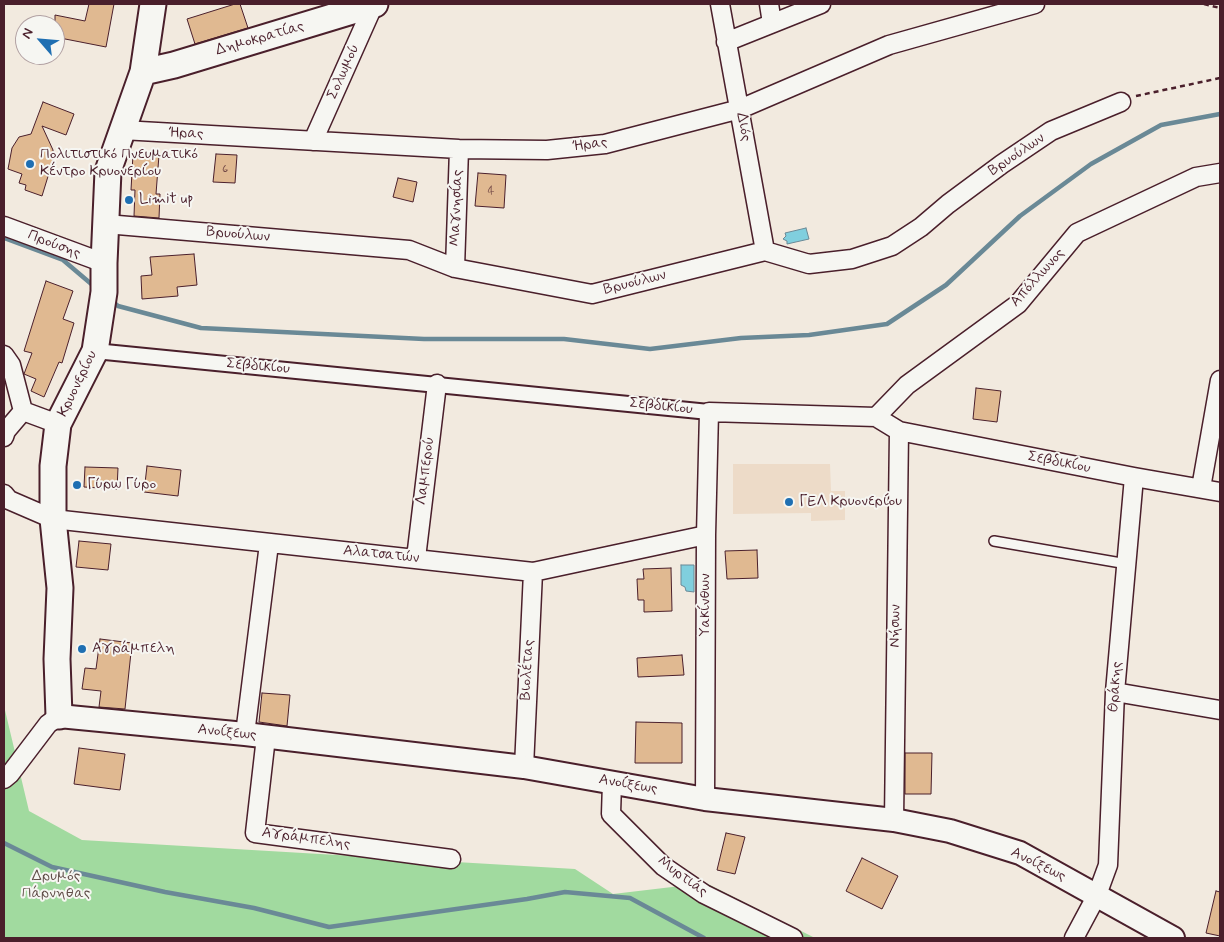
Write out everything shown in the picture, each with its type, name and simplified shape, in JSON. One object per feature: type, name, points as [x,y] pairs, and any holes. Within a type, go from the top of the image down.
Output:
[{"type":"main road","name":"Κρυονερίου","points":[[59,716],[57,660],[60,588],[53,519],[54,466],[58,424],[95,351],[104,292],[108,171],[143,72],[153,4]]},
{"type":"main road","name":"Δημοκρατίας","points":[[143,72],[174,65],[375,4]]},
{"type":"street","name":"Σολωμού","points":[[313,141],[375,4]]},
{"type":"street","name":"Διός","points":[[720,4],[765,251]]},
{"type":"street","points":[[769,4],[772,24]]},
{"type":"street","points":[[726,42],[821,4]]},
{"type":"street","name":"Ήρας","points":[[122,130],[459,149],[547,150],[605,144],[740,109],[890,45],[1035,4]]},
{"type":"street","name":"Βρυούλων","points":[[106,224],[409,250],[455,268],[592,294],[765,251],[809,264],[852,259],[892,246],[921,227],[948,204],[1002,164],[1051,131],[1122,102]]},
{"type":"street","name":"Μαγνησίας","points":[[455,268],[459,149]]},
{"type":"street","name":"Απόλλωνος","points":[[876,417],[907,385],[1018,304],[1078,234],[1196,177],[1220,173]]},
{"type":"street","name":"Προύσης","points":[[4,226],[104,264]]},
{"type":"street","name":"Σεβδικίου","points":[[95,351],[709,412],[876,417],[899,431],[1220,492]]},
{"type":"street","points":[[4,355],[11,366],[23,411]]},
{"type":"street","points":[[1201,488],[1220,380]]},
{"type":"street","name":"Λαμπερού","points":[[416,558],[438,384]]},
{"type":"street","points":[[23,411],[58,424]]},
{"type":"street","points":[[4,437],[6,431],[23,411]]},
{"type":"street","name":"Υακίνθων","points":[[705,799],[706,535],[709,412]]},
{"type":"street","name":"Νήσων","points":[[894,820],[899,431]]},
{"type":"street","name":"Θράκης","points":[[1074,938],[1097,895],[1108,865],[1115,692],[1134,477]]},
{"type":"street","name":"Αλατσατών","points":[[4,494],[9,500],[53,519],[533,572],[706,535]]},
{"type":"street","name":"Αγράμπελης","points":[[269,544],[255,736],[255,833],[451,859]]},
{"type":"street","name":"Βιολέτας","points":[[524,767],[533,572]]},
{"type":"street","points":[[1115,692],[1220,710]]},
{"type":"street","points":[[4,779],[10,774],[48,724],[59,716]]},
{"type":"street","name":"Ανοίξεως","points":[[59,716],[524,767],[705,799],[894,820],[950,831],[1020,853],[1173,938]]},
{"type":"street","name":"Μυρτιάς","points":[[612,783],[611,814],[663,866],[704,894],[793,938]]},
{"type":"lane","points":[[994,541],[1127,564]]},
{"type":"path","points":[[1204,4],[1220,8]]},
{"type":"path","points":[[1122,102],[1138,95],[1220,78]]},
{"type":"shaded area","name":"ΓΕΛ Κρυονερίου","points":[[733,464],[830,464],[831,491],[845,491],[845,520],[811,521],[811,513],[733,514]]},
{"type":"green space","name":"Δρυμός Πάρνηθας","points":[[4,706],[29,811],[82,840],[575,869],[613,894],[706,883],[815,938],[4,938]]},
{"type":"water","points":[[806,228],[809,239],[787,244],[787,241],[783,239],[786,236],[785,233]]},
{"type":"water","points":[[681,565],[694,565],[694,592],[686,591],[685,587],[681,585]]},
{"type":"building","points":[[89,4],[114,4],[106,47],[65,39],[65,17],[85,21]]},
{"type":"building","points":[[240,4],[248,28],[195,44],[187,19]]},
{"type":"building","name":"Πολιτιστικό Πνευματικό Κέντρο Κρυονερίου","points":[[43,102],[74,114],[66,135],[42,126],[53,150],[53,160],[42,196],[25,190],[26,185],[19,183],[22,174],[8,169],[12,148],[19,137],[31,134]]},
{"type":"building","points":[[133,154],[159,155],[156,194],[160,194],[159,218],[134,216],[135,190],[131,190]]},
{"type":"building","points":[[216,154],[237,155],[235,183],[213,182]]},
{"type":"building","points":[[478,173],[506,175],[504,208],[475,206]]},
{"type":"building","points":[[398,178],[417,182],[413,202],[393,197]]},
{"type":"building","points":[[194,254],[197,285],[177,287],[178,296],[142,299],[141,276],[152,275],[150,257]]},
{"type":"building","points":[[46,281],[73,291],[63,319],[74,323],[62,363],[59,362],[44,397],[31,391],[36,379],[24,374],[32,353],[24,351]]},
{"type":"building","points":[[976,388],[1001,391],[997,422],[973,419]]},
{"type":"building","points":[[147,466],[181,470],[178,496],[144,492]]},
{"type":"building","points":[[85,467],[118,468],[117,489],[84,487]]},
{"type":"building","points":[[79,541],[111,544],[108,570],[76,567]]},
{"type":"building","points":[[757,550],[758,578],[727,579],[725,551]]},
{"type":"building","points":[[671,568],[672,611],[644,612],[644,600],[638,600],[637,579],[644,579],[643,569]]},
{"type":"building","points":[[100,639],[132,643],[125,709],[99,707],[101,691],[82,689],[85,668],[96,669]]},
{"type":"building","points":[[682,655],[684,675],[638,677],[637,658]]},
{"type":"building","points":[[262,693],[290,695],[287,726],[259,722]]},
{"type":"building","points":[[636,722],[682,723],[682,763],[635,763]]},
{"type":"building","points":[[79,748],[125,754],[120,790],[74,784]]},
{"type":"building","points":[[905,753],[932,753],[931,794],[905,794]]},
{"type":"building","points":[[726,833],[745,837],[735,874],[717,870]]},
{"type":"building","points":[[862,858],[898,876],[882,909],[846,891]]},
{"type":"building","points":[[1216,891],[1220,892],[1220,936],[1206,933]]},
{"type":"waterway","points":[[111,300],[118,306],[201,328],[424,339],[564,339],[650,349],[741,338],[809,335],[887,324],[946,285],[1020,216],[1091,164],[1161,125],[1220,114]]},
{"type":"waterway","points":[[4,238],[63,260],[96,288]]},
{"type":"waterway","points":[[4,843],[52,867],[165,892],[254,908],[329,927],[565,892],[630,898],[704,938]]},
{"type":"place","name":"Πολιτιστικό Πνευματικό Κέντρο Κρυονερίου","points":[[30,164]]},
{"type":"place","name":"Limit up","points":[[129,200]]},
{"type":"place","name":"Γύρω Γύρο","points":[[77,485]]},
{"type":"place","name":"ΓΕΛ Κρυονερίου","points":[[789,502]]},
{"type":"place","name":"Αγράμπελη","points":[[82,649]]}]
